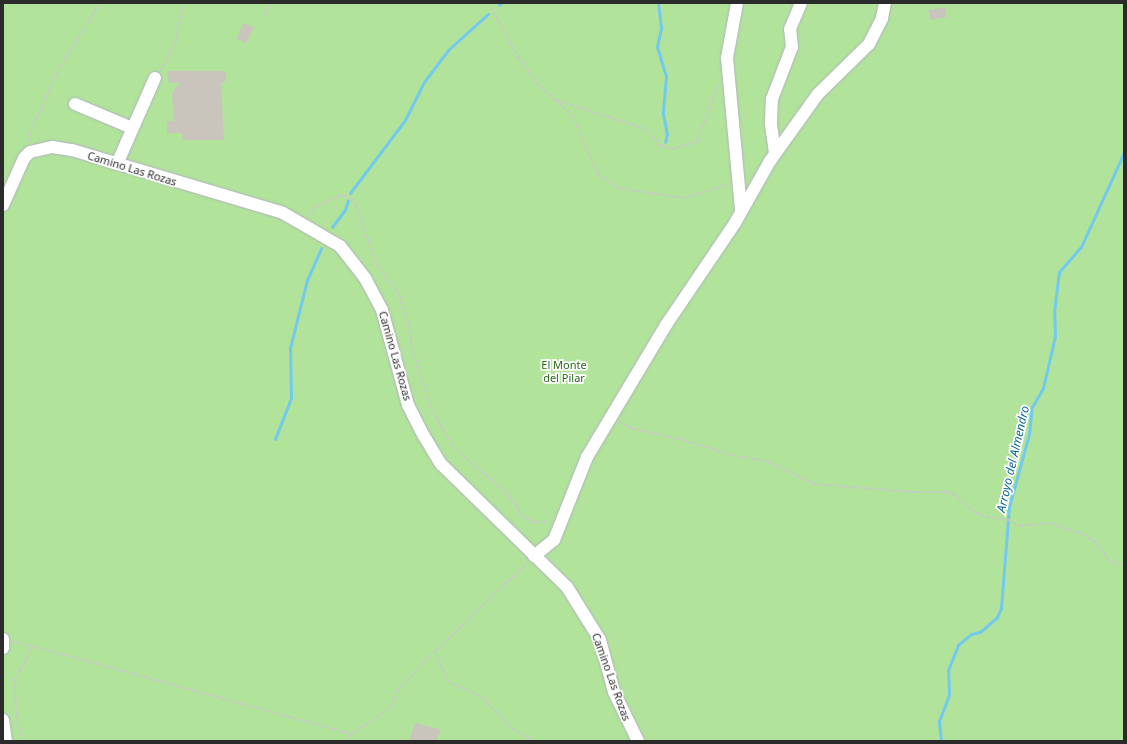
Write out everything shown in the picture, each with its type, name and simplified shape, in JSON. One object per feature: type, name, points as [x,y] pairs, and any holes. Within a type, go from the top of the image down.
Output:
[{"type":"street","points":[[737,3],[727,58],[742,212]]},
{"type":"street","points":[[775,153],[771,123],[772,99],[792,47],[790,29],[801,3]]},
{"type":"street","points":[[534,556],[554,540],[587,457],[666,325],[742,212],[775,153],[818,94],[869,44],[882,18],[885,3]]},
{"type":"street","points":[[117,164],[155,78]]},
{"type":"street","points":[[75,104],[132,128]]},
{"type":"street","name":"Camino Las Rozas","points":[[30,152],[52,147],[117,164],[283,213],[340,246],[365,278],[382,310],[408,405],[441,464],[534,556],[568,587],[586,614],[600,640],[614,692],[638,741]]},
{"type":"street","points":[[3,205],[24,158],[30,152]]},
{"type":"street","points":[[3,640],[3,648]]},
{"type":"street","points":[[3,720],[6,741]]},
{"type":"path","points":[[30,152],[29,134],[60,67],[100,3]]},
{"type":"path","points":[[155,78],[165,64],[175,44],[183,3]]},
{"type":"path","points":[[263,16],[271,3]]},
{"type":"path","points":[[489,3],[510,47],[538,84],[573,116],[598,174],[617,188],[682,198],[739,182]]},
{"type":"path","points":[[556,100],[646,128],[660,145],[672,149],[697,142],[719,81]]},
{"type":"path","points":[[306,225],[313,209],[338,196],[345,195],[351,199],[356,206],[377,264],[398,292],[408,321],[413,351],[431,407],[452,446],[500,487],[516,504],[522,516],[546,523],[564,517]]},
{"type":"path","points":[[610,418],[634,429],[684,440],[732,455],[770,462],[814,484],[912,492],[946,492],[954,494],[976,513],[987,517],[1009,520],[1020,526],[1050,523],[1084,536],[1095,541],[1110,561],[1124,565]]},
{"type":"path","points":[[346,741],[352,734],[390,708],[397,691],[467,618],[508,584],[534,556]]},
{"type":"path","points":[[3,640],[32,646],[352,734]]},
{"type":"path","points":[[23,741],[16,714],[14,681],[32,646]]},
{"type":"path","points":[[435,651],[449,682],[481,696],[513,729],[534,741]]},
{"type":"green space","name":"El Monte del Pilar","points":[[3,3],[1124,3],[1124,741],[3,741]]},
{"type":"building","points":[[945,7],[947,17],[930,20],[928,10]]},
{"type":"building","points":[[244,23],[254,28],[246,43],[236,38]]},
{"type":"building","points":[[167,71],[226,71],[226,81],[221,83],[224,140],[183,140],[182,133],[167,133],[167,121],[174,121],[172,94],[179,83],[169,83]]},
{"type":"building","points":[[415,723],[441,730],[436,741],[409,741]]},
{"type":"waterway","points":[[658,3],[661,28],[657,47],[666,77],[663,114],[667,134],[665,142]]},
{"type":"waterway","points":[[350,193],[405,120],[424,82],[448,50],[488,14]]},
{"type":"waterway","name":"Arroyo del Almendro","points":[[941,741],[939,721],[949,695],[948,670],[958,645],[971,634],[980,632],[997,617],[1001,608],[1009,507],[1029,434],[1032,407],[1043,388],[1055,336],[1054,312],[1059,272],[1081,247],[1124,152]]},
{"type":"waterway","points":[[332,227],[345,210],[348,200]]},
{"type":"waterway","points":[[275,439],[291,398],[290,348],[307,280],[321,248]]}]
